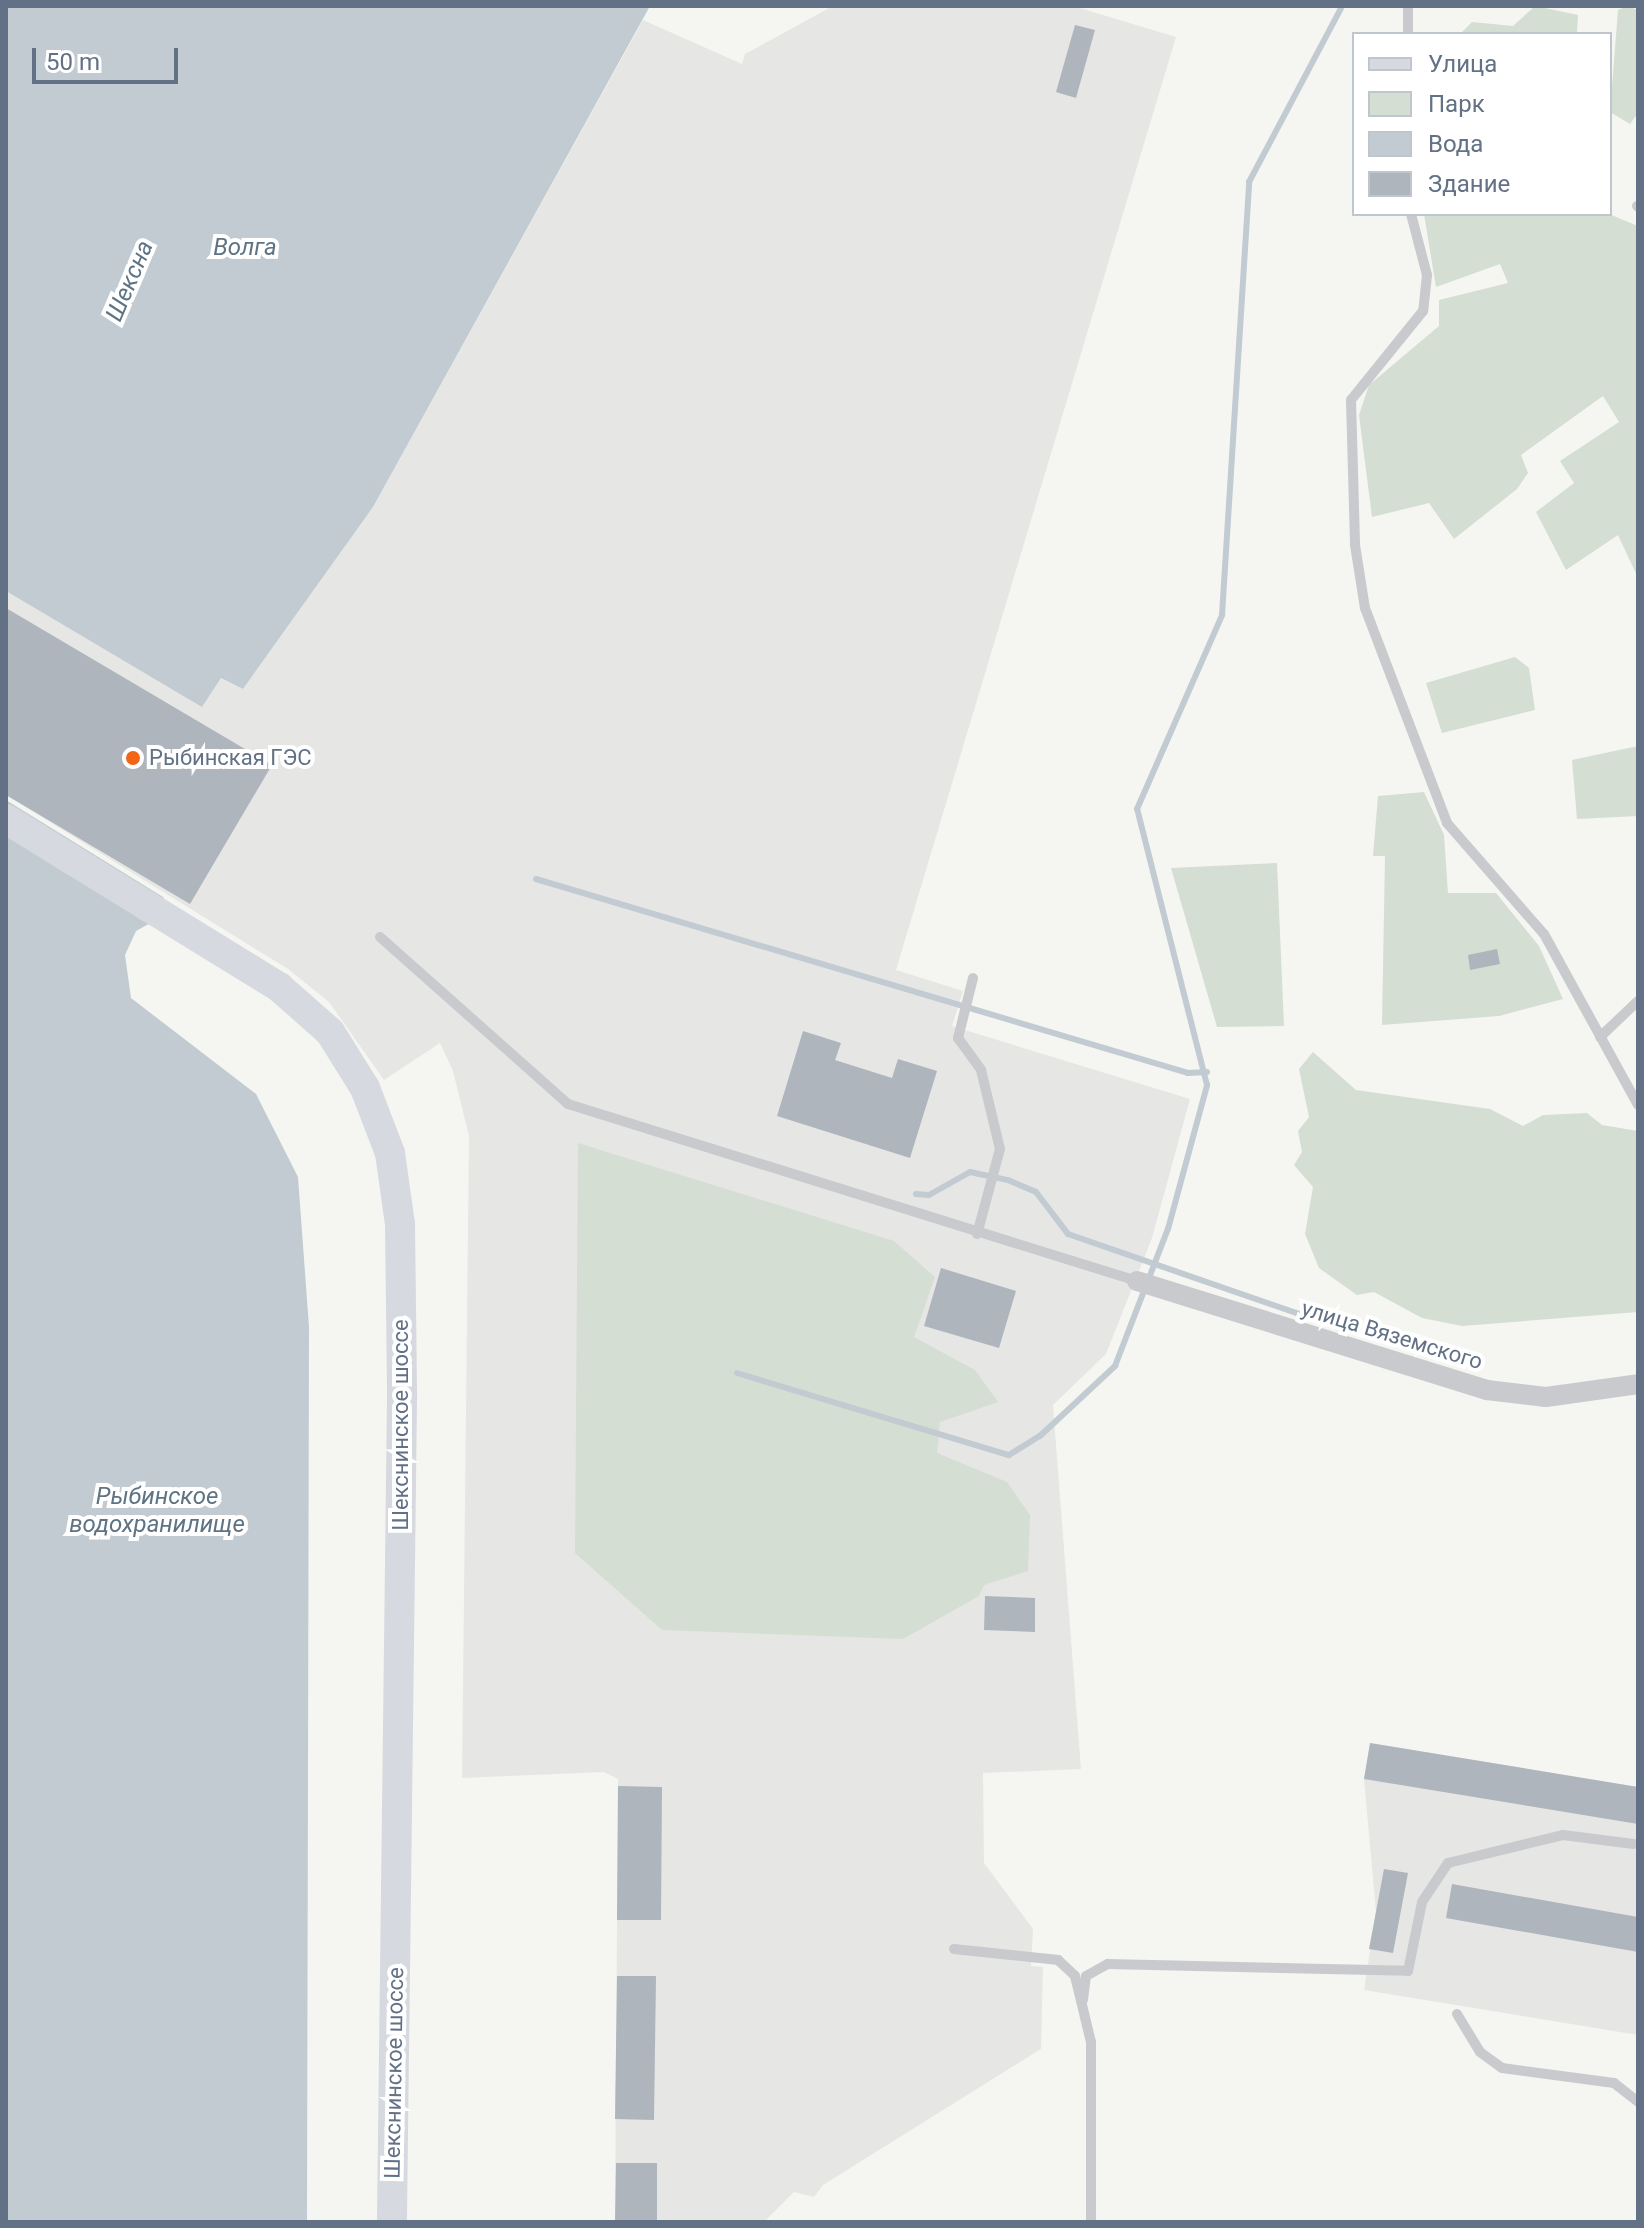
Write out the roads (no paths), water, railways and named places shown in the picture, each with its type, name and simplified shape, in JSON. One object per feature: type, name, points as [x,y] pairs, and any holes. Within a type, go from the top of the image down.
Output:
[{"type":"main road","name":"Шекснинское шоссе","points":[[6,819],[192,928],[279,987],[330,1032],[365,1088],[390,1153],[400,1224],[402,1399],[392,2222]]},
{"type":"street","name":"улица Вяземского","points":[[1137,1281],[1487,1390],[1546,1397],[1638,1384]]},
{"type":"lane","points":[[1408,6],[1408,32]]},
{"type":"lane","points":[[1412,216],[1427,275],[1423,311],[1351,400],[1355,545],[1365,608],[1447,823],[1544,934],[1638,1105]]},
{"type":"lane","points":[[380,937],[568,1104],[977,1234],[1137,1281]]},
{"type":"lane","points":[[973,978],[958,1038],[981,1070],[1000,1149],[977,1234]]},
{"type":"lane","points":[[1600,1037],[1638,1001]]},
{"type":"lane","points":[[1083,2000],[1086,1976],[1108,1964],[1408,1971],[1422,1902],[1448,1863],[1563,1835],[1633,1844]]},
{"type":"lane","points":[[954,1949],[1058,1960],[1075,1976],[1083,2000],[1092,2065],[1091,2222]]},
{"type":"lane","points":[[1457,2014],[1480,2052],[1502,2068],[1614,2083],[1638,2102]]},
{"type":"water","name":"Волга","points":[[6,6],[650,6],[373,507],[243,689],[221,678],[202,707],[6,591]]},
{"type":"water","name":"Рыбинское водохранилище","points":[[6,800],[163,897],[169,906],[163,916],[136,931],[125,955],[131,998],[256,1094],[298,1177],[309,1327],[307,2222],[6,2222]]},
{"type":"waterway","points":[[737,1373],[1009,1455],[1040,1436],[1115,1366],[1168,1229],[1207,1085],[1137,809],[1222,615],[1249,182],[1342,6]]},
{"type":"waterway","points":[[536,879],[1188,1073],[1207,1072]]},
{"type":"waterway","points":[[916,1194],[929,1195],[970,1172],[1008,1180],[1036,1192],[1068,1234],[1339,1328]]},
{"type":"place","name":"Рыбинская ГЭС","points":[[133,758]]},
{"type":"water label","name":"Шексна","points":[[130,281]]}]
